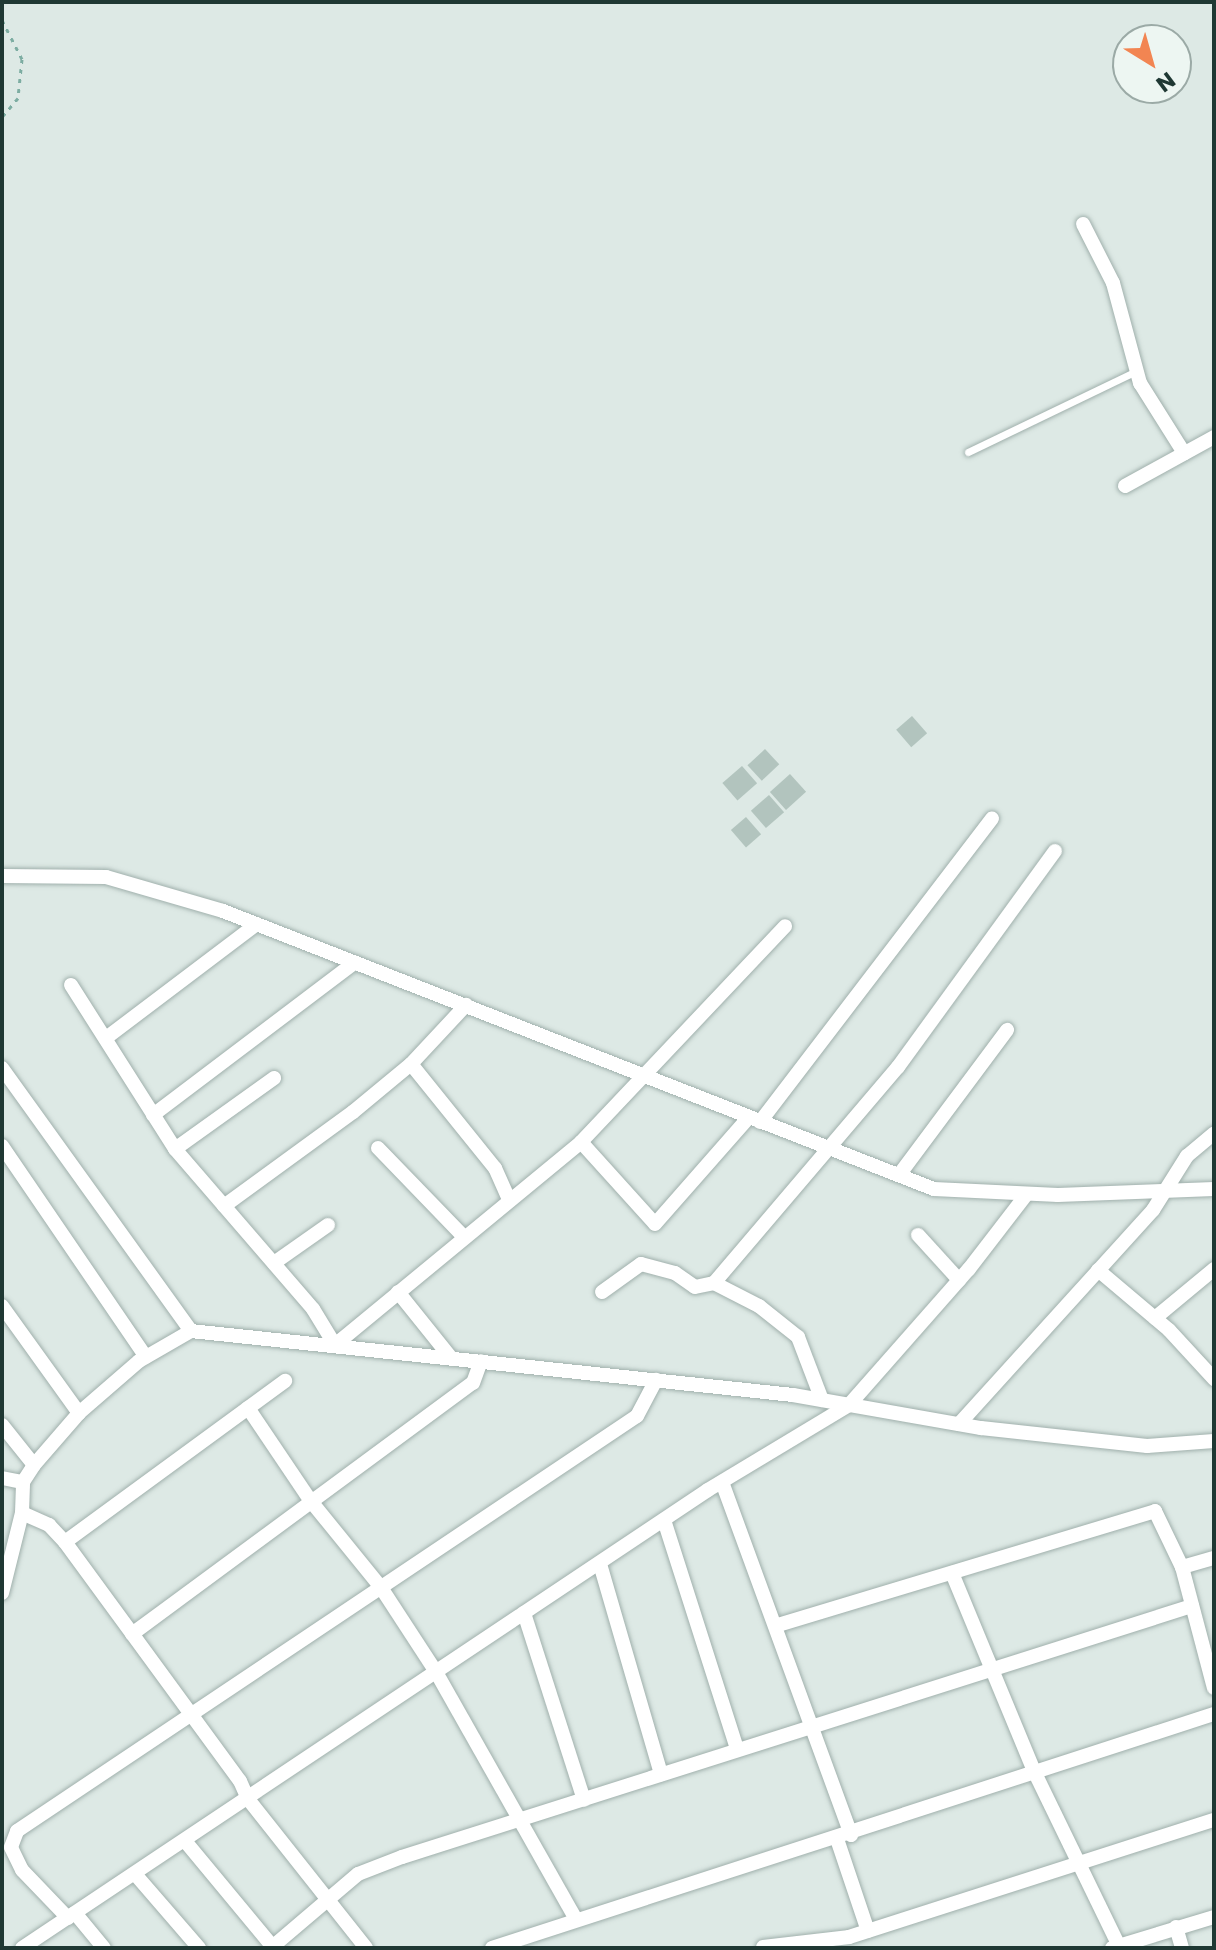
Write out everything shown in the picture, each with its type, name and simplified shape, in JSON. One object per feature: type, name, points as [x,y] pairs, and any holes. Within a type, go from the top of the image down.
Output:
[{"type":"street","points":[[1083,224],[1113,283],[1137,371],[1184,453]]},
{"type":"street","points":[[1125,486],[1214,437]]},
{"type":"street","points":[[581,1142],[655,1224],[754,1120],[992,819]]},
{"type":"street","points":[[602,1292],[641,1264],[675,1273],[695,1287],[714,1283],[831,1151],[1055,851]]},
{"type":"street","points":[[2,876],[119,880],[257,924],[934,1189],[1026,1195],[1214,1189]]},
{"type":"street","points":[[106,1038],[257,924]]},
{"type":"street","points":[[335,1345],[581,1142],[785,926]]},
{"type":"street","points":[[153,1115],[355,962]]},
{"type":"street","points":[[71,985],[175,1149],[327,1327],[335,1345]]},
{"type":"street","points":[[224,1206],[411,1064],[466,1005]]},
{"type":"street","points":[[899,1175],[1007,1030]]},
{"type":"street","points":[[411,1064],[495,1168],[509,1199]]},
{"type":"street","points":[[2,1068],[191,1331]]},
{"type":"street","points":[[175,1149],[274,1078]]},
{"type":"street","points":[[959,1424],[1098,1270],[1165,1190],[1187,1156],[1214,1133]]},
{"type":"street","points":[[2,1146],[146,1357]]},
{"type":"street","points":[[378,1148],[464,1237]]},
{"type":"street","points":[[22,1948],[664,1520],[849,1405],[959,1280],[1026,1195]]},
{"type":"street","points":[[274,1263],[328,1225]]},
{"type":"street","points":[[918,1235],[959,1280]]},
{"type":"street","points":[[1155,1318],[1214,1269]]},
{"type":"street","points":[[1098,1270],[1155,1318],[1214,1378]]},
{"type":"street","points":[[714,1283],[759,1306],[798,1337],[822,1400]]},
{"type":"street","points":[[398,1292],[451,1358]]},
{"type":"street","points":[[2,1306],[79,1413]]},
{"type":"street","points":[[2,1593],[22,1513],[23,1482],[34,1465],[79,1413],[146,1357],[191,1331],[656,1380],[822,1400],[959,1424],[1147,1446],[1214,1441]]},
{"type":"street","points":[[132,1634],[473,1383],[481,1361]]},
{"type":"street","points":[[104,1948],[72,1916],[30,1883],[11,1847],[12,1836],[190,1712],[637,1416],[656,1380]]},
{"type":"street","points":[[65,1542],[285,1381]]},
{"type":"street","points":[[248,1408],[310,1500],[380,1586],[436,1672],[523,1820],[575,1918]]},
{"type":"street","points":[[2,1425],[34,1465]]},
{"type":"street","points":[[3,1475],[23,1482]]},
{"type":"street","points":[[722,1482],[813,1725],[868,1931]]},
{"type":"street","points":[[778,1625],[1155,1511],[1182,1567],[1192,1606],[1207,1631],[1214,1688]]},
{"type":"street","points":[[22,1513],[49,1525],[65,1542],[190,1712],[248,1799],[366,1948]]},
{"type":"street","points":[[664,1520],[737,1749]]},
{"type":"street","points":[[1182,1567],[1214,1558]]},
{"type":"street","points":[[600,1564],[661,1774]]},
{"type":"street","points":[[952,1573],[1035,1773],[1080,1862],[1115,1946],[1214,1917]]},
{"type":"street","points":[[185,1841],[272,1947],[358,1874],[737,1749],[1192,1606]]},
{"type":"street","points":[[524,1613],[584,1800]]},
{"type":"street","points":[[492,1948],[575,1918],[844,1837],[1214,1714]]},
{"type":"street","points":[[763,1947],[868,1931],[1214,1820]]},
{"type":"street","points":[[135,1874],[199,1948]]},
{"type":"street","points":[[1176,1927],[1182,1948]]},
{"type":"lane","points":[[968,452],[1137,371]]},
{"type":"path","points":[[2,20],[22,59],[18,98],[2,117]]},
{"type":"building","points":[[912,716],[927,733],[911,747],[896,730]]},
{"type":"building","points":[[765,749],[779,764],[762,781],[747,765]]},
{"type":"building","points":[[742,766],[757,783],[737,800],[722,783]]},
{"type":"building","points":[[790,774],[806,792],[786,810],[770,792]]},
{"type":"building","points":[[769,795],[784,812],[766,828],[751,811]]},
{"type":"building","points":[[746,817],[761,834],[746,847],[731,830]]}]
